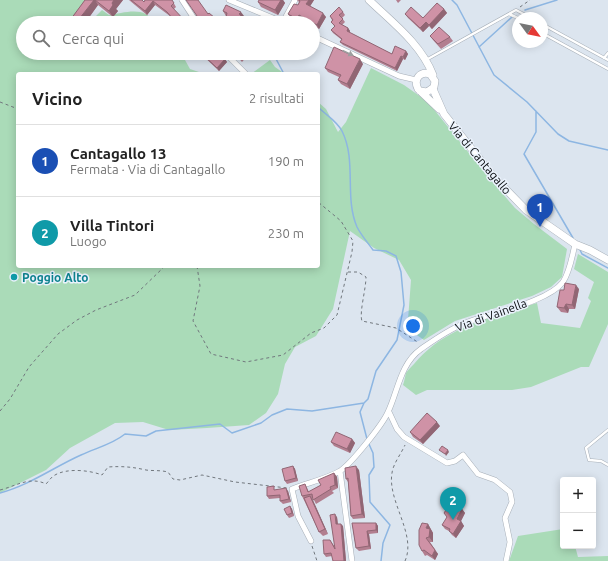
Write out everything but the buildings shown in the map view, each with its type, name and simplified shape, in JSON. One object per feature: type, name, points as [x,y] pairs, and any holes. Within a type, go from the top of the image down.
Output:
[{"type":"street","points":[[182,0],[192,16]]},
{"type":"street","points":[[229,0],[269,16]]},
{"type":"street","points":[[287,16],[295,0]]},
{"type":"street","points":[[369,0],[416,45],[426,61],[435,84],[432,89],[427,92],[420,91]]},
{"type":"street","points":[[320,39],[399,76],[416,80]]},
{"type":"street","points":[[232,60],[244,72]]},
{"type":"street","points":[[426,61],[421,74],[416,80],[416,86],[443,113]]},
{"type":"street","points":[[421,74],[427,73],[433,76]]},
{"type":"street","points":[[432,89],[443,113]]},
{"type":"street","name":"Via di Cantagallo","points":[[443,113],[494,177],[526,210],[578,245]]},
{"type":"street","points":[[578,245],[608,260]]},
{"type":"street","name":"Via di Vainella","points":[[292,489],[340,471],[354,458],[381,425],[389,412],[402,374],[415,355],[462,324],[538,299],[555,289],[562,282],[568,272],[578,245]]},
{"type":"street","points":[[389,412],[397,429],[408,439],[447,463],[455,462],[463,455],[478,474],[495,480],[510,492],[512,502],[505,518],[510,542],[506,561]]},
{"type":"street","points":[[340,471],[352,561]]},
{"type":"street","points":[[292,489],[298,516],[311,542]]},
{"type":"lane","points":[[426,61],[516,10],[520,12]]},
{"type":"lane","points":[[548,27],[608,60]]},
{"type":"lane","points":[[548,36],[608,68]]},
{"type":"lane","points":[[604,58],[608,53]]},
{"type":"lane","points":[[608,430],[586,448],[589,460],[601,461],[608,465]]},
{"type":"path","points":[[516,10],[530,0]]},
{"type":"path","points":[[0,102],[16,107]]},
{"type":"path","points":[[197,268],[200,286],[193,321],[211,354],[246,362],[283,355],[311,333],[324,328],[337,315],[353,241],[341,221],[320,204]]},
{"type":"path","points":[[0,411],[10,399],[29,367],[58,334],[77,320],[96,310],[134,295],[163,268]]},
{"type":"path","points":[[347,272],[358,272],[366,277],[365,296],[360,316],[362,321],[396,329],[426,347]]},
{"type":"path","points":[[405,561],[408,550],[391,474],[408,439]]},
{"type":"path","points":[[0,490],[28,481],[38,480],[46,484],[54,476],[61,472],[92,471],[102,475],[108,467],[135,467],[148,470],[159,470],[168,472],[173,480],[202,475],[235,482],[292,489]]},
{"type":"path","points":[[311,542],[317,561]]},
{"type":"green space","points":[[0,0],[93,0],[79,16],[16,16],[16,60],[185,60],[190,69],[199,72],[16,72],[16,268],[320,268],[320,104],[326,109],[338,132],[346,122],[371,68],[404,85],[428,102],[515,208],[567,249],[562,277],[551,287],[532,296],[455,321],[424,340],[411,331],[408,320],[411,280],[399,260],[374,248],[350,231],[333,309],[316,336],[295,347],[285,364],[278,394],[266,413],[249,425],[207,428],[169,430],[143,422],[115,423],[70,448],[46,470],[0,493]]},
{"type":"green space","points":[[102,10],[109,15],[127,12],[140,12],[149,16],[96,16]]},
{"type":"green space","points":[[270,60],[275,67],[282,72],[254,72]]},
{"type":"green space","points":[[578,254],[608,272],[608,324],[589,367],[581,367],[531,387],[512,390],[427,390],[416,395],[403,385],[406,373],[426,351],[455,332],[487,318],[537,303],[541,323],[580,328],[591,301],[588,298],[594,282],[574,269]]},
{"type":"green space","points":[[560,529],[560,549],[576,549],[578,557],[608,556],[608,561],[509,561],[518,536]]},
{"type":"waterway","points":[[452,0],[457,5],[494,75],[527,102],[558,134],[569,141],[608,150]]},
{"type":"waterway","points":[[525,10],[557,0]]},
{"type":"waterway","points":[[479,47],[512,17]]},
{"type":"waterway","points":[[277,60],[283,72]]},
{"type":"waterway","points":[[320,109],[337,124],[342,131],[346,143],[349,154],[351,204],[357,227],[373,250],[386,251],[396,256],[401,272],[404,305],[397,340],[376,371],[368,399],[364,403],[360,412],[367,439]]},
{"type":"waterway","points":[[536,111],[536,132],[524,154],[573,238]]},
{"type":"waterway","points":[[579,248],[582,254],[608,268]]},
{"type":"waterway","points":[[0,493],[32,481],[87,452],[115,441],[125,434],[146,436],[156,431],[220,424],[232,433],[261,423],[272,415],[287,409],[312,411],[364,403]]},
{"type":"waterway","points":[[368,442],[373,453],[374,467],[369,475],[370,502],[390,525],[383,543],[381,561]]},
{"type":"place","name":"Cantagallo 13","points":[[540,227]]},
{"type":"place","name":"Poggio Alto","points":[[14,277]]},
{"type":"place","name":"Villa Tintori","points":[[453,520]]}]
